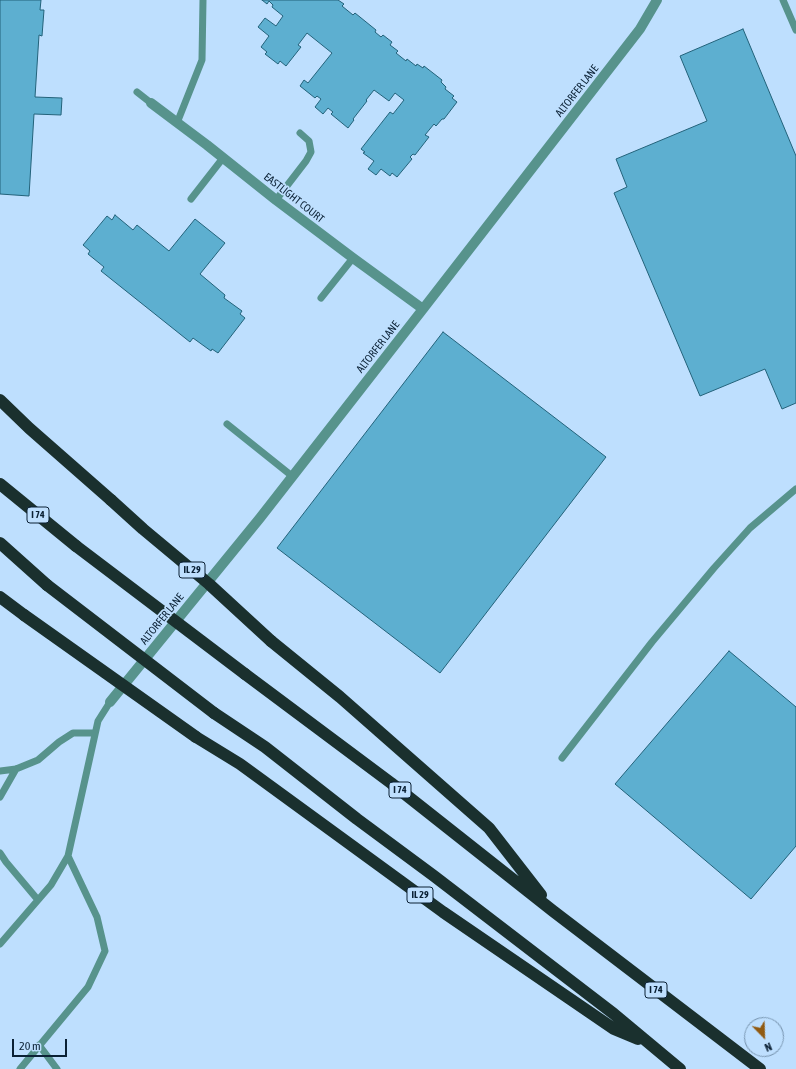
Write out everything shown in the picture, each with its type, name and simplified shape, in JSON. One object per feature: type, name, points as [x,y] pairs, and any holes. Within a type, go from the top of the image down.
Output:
[{"type":"highway","name":"IL 29","points":[[0,400],[29,428],[143,529],[209,584],[271,641],[340,697],[489,828],[553,911]]},
{"type":"highway","name":"I 74","points":[[0,484],[76,546],[391,783],[553,911],[760,1069]]},
{"type":"highway","points":[[0,544],[47,585],[214,713],[265,746],[363,823],[608,1010],[680,1069]]},
{"type":"highway","name":"IL 29","points":[[0,597],[196,737],[240,764],[443,912],[614,1029],[650,1044]]},
{"type":"street","name":"ALTORFER LANE","points":[[110,702],[255,524],[423,309],[640,29],[657,0]]},
{"type":"street","name":"EASTLIGHT COURT","points":[[151,103],[276,200],[423,309]]},
{"type":"lane","points":[[178,123],[202,60],[203,0]]},
{"type":"lane","points":[[783,0],[796,30]]},
{"type":"lane","points":[[137,92],[151,103]]},
{"type":"lane","points":[[276,200],[306,162],[311,152],[308,141],[300,133]]},
{"type":"lane","points":[[191,199],[223,158]]},
{"type":"lane","points":[[321,298],[353,258]]},
{"type":"lane","points":[[227,424],[292,476]]},
{"type":"lane","points":[[562,758],[652,642],[714,568],[750,528],[796,489]]},
{"type":"lane","points":[[0,944],[51,885],[68,856],[98,721],[110,702]]},
{"type":"lane","points":[[0,771],[16,769],[38,760],[58,742],[73,733],[95,732]]},
{"type":"lane","points":[[0,797],[16,769]]},
{"type":"lane","points":[[0,853],[38,900]]},
{"type":"lane","points":[[20,1069],[88,987],[105,951],[97,917],[68,856]]},
{"type":"lane","points":[[40,1045],[56,1069]]},
{"type":"building","points":[[0,0],[41,0],[40,10],[44,10],[42,36],[39,35],[35,97],[62,98],[61,115],[34,114],[29,196],[0,194]]},
{"type":"building","points":[[262,0],[338,0],[344,4],[342,6],[353,15],[355,13],[376,30],[375,32],[381,37],[383,35],[392,42],[390,45],[398,51],[396,53],[406,61],[407,59],[416,66],[417,64],[423,68],[424,66],[442,80],[441,82],[446,87],[445,89],[454,96],[452,98],[457,102],[444,119],[442,119],[436,126],[434,124],[425,135],[429,137],[415,155],[413,154],[410,157],[412,159],[397,177],[392,173],[390,176],[381,169],[376,175],[368,169],[374,161],[363,153],[365,152],[361,149],[390,112],[393,114],[404,100],[395,93],[389,101],[374,90],[348,128],[331,114],[333,112],[328,108],[323,114],[315,107],[321,99],[317,96],[315,98],[300,86],[304,80],[308,83],[332,53],[307,33],[298,45],[301,47],[286,66],[280,61],[278,64],[265,54],[267,52],[261,47],[269,36],[258,27],[265,18],[276,26],[283,16],[272,7],[273,5],[269,1],[267,4]]},
{"type":"building","points":[[743,29],[796,156],[796,403],[782,409],[765,369],[700,396],[614,193],[627,187],[616,159],[707,121],[680,56]]},
{"type":"building","points":[[115,215],[133,230],[137,225],[169,251],[195,219],[225,243],[200,274],[225,295],[224,298],[242,311],[240,314],[245,318],[218,353],[212,349],[211,351],[193,338],[190,342],[101,271],[104,267],[88,254],[90,251],[83,245],[107,216],[112,220]]},
{"type":"building","points":[[443,332],[606,457],[440,673],[277,548]]},
{"type":"building","points":[[729,651],[796,707],[796,846],[751,899],[615,784]]}]
